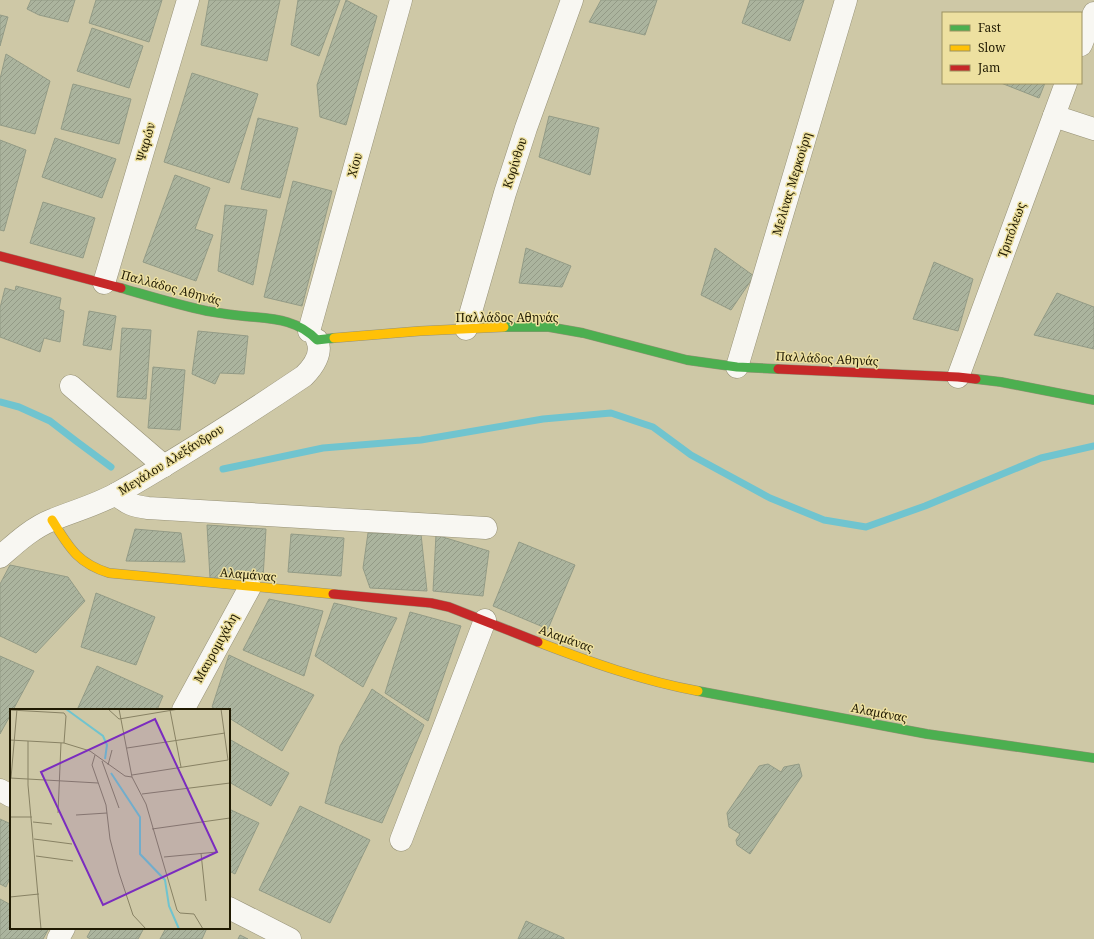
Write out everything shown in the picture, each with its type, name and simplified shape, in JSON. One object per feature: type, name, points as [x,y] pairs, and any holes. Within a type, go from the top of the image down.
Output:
[{"type":"street","name":"Ψαρών","points":[[104,283],[188,0]]},
{"type":"street","name":"Χίου","points":[[313,335],[401,0]]},
{"type":"street","name":"Κορίνθου","points":[[466,329],[505,193],[526,128],[572,0]]},
{"type":"street","name":"Μελίνας Μερκούρη","points":[[736,367],[846,0]]},
{"type":"street","points":[[1082,42],[1094,13]]},
{"type":"street","name":"Τριπόλεως","points":[[958,377],[1066,84]]},
{"type":"street","points":[[1054,116],[1094,129]]},
{"type":"street","name":"Παλλάδος Αθηνάς","points":[[0,256],[219,314],[294,324],[313,335],[506,327],[555,328],[583,333],[687,360],[736,367],[958,377],[1012,384],[1094,400]]},
{"type":"street","name":"Μεγάλου Αλεξάνδρου","points":[[0,556],[22,538],[39,527],[52,520],[86,508],[116,494],[164,466],[304,376],[316,361],[319,347],[313,335]]},
{"type":"street","points":[[71,386],[164,466]]},
{"type":"street","points":[[116,494],[134,507],[486,528]]},
{"type":"street","name":"Αλαμάνας","points":[[52,520],[76,556],[84,563],[98,571],[109,574],[431,603],[449,607],[555,648],[620,671],[666,685],[927,734],[1094,758]]},
{"type":"street","name":"Μαυρομιχάλη","points":[[184,709],[250,587]]},
{"type":"street","points":[[400,840],[485,620]]},
{"type":"street","points":[[0,790],[10,795]]},
{"type":"street","points":[[230,909],[290,939]]},
{"type":"street","points":[[58,939],[63,929]]},
{"type":"building","points":[[31,0],[75,0],[68,22],[39,15],[27,9]]},
{"type":"building","points":[[96,0],[162,0],[149,42],[89,23]]},
{"type":"building","points":[[209,0],[280,0],[267,61],[201,45]]},
{"type":"building","points":[[298,0],[340,0],[319,56],[291,45]]},
{"type":"building","points":[[346,0],[377,16],[346,125],[320,117],[317,85]]},
{"type":"building","points":[[601,0],[657,0],[645,35],[589,22]]},
{"type":"building","points":[[750,0],[804,0],[790,41],[742,23]]},
{"type":"building","points":[[0,15],[8,17],[0,46]]},
{"type":"building","points":[[92,28],[143,46],[129,88],[77,71]]},
{"type":"building","points":[[6,54],[50,81],[35,134],[0,125],[0,79]]},
{"type":"building","points":[[192,73],[258,94],[229,183],[164,162]]},
{"type":"building","points":[[73,84],[131,99],[119,144],[61,129]]},
{"type":"building","points":[[1004,84],[1045,84],[1039,98]]},
{"type":"building","points":[[549,116],[599,128],[590,175],[539,157]]},
{"type":"building","points":[[258,118],[298,128],[280,198],[241,189]]},
{"type":"building","points":[[55,138],[116,159],[102,198],[42,177]]},
{"type":"building","points":[[0,140],[26,150],[4,231],[0,230]]},
{"type":"building","points":[[175,175],[210,188],[195,229],[213,235],[196,281],[143,262]]},
{"type":"building","points":[[293,181],[332,191],[302,306],[264,297]]},
{"type":"building","points":[[43,202],[95,218],[83,258],[30,243]]},
{"type":"building","points":[[225,205],[267,210],[253,285],[218,271]]},
{"type":"building","points":[[526,248],[571,266],[562,287],[519,283]]},
{"type":"building","points":[[715,248],[754,276],[731,310],[701,295]]},
{"type":"building","points":[[934,262],[973,279],[958,331],[913,319]]},
{"type":"building","points":[[16,286],[61,298],[59,309],[64,311],[60,342],[44,338],[40,352],[0,337],[0,308],[5,288],[15,291]]},
{"type":"building","points":[[1057,293],[1094,307],[1094,349],[1034,335]]},
{"type":"building","points":[[89,311],[116,316],[111,350],[83,345]]},
{"type":"building","points":[[122,328],[151,330],[146,399],[117,397]]},
{"type":"building","points":[[198,331],[248,336],[244,374],[220,373],[215,384],[192,374]]},
{"type":"building","points":[[153,367],[185,370],[180,430],[148,428]]},
{"type":"building","points":[[207,525],[266,529],[263,578],[210,578]]},
{"type":"building","points":[[135,529],[181,533],[185,562],[126,561]]},
{"type":"building","points":[[368,533],[421,534],[427,591],[370,588],[363,568]]},
{"type":"building","points":[[291,534],[344,538],[341,576],[288,572]]},
{"type":"building","points":[[436,535],[489,551],[483,596],[433,591]]},
{"type":"building","points":[[519,542],[575,565],[548,629],[493,606]]},
{"type":"building","points":[[10,565],[68,577],[85,601],[36,653],[0,636],[0,584]]},
{"type":"building","points":[[96,593],[155,617],[136,665],[81,647]]},
{"type":"building","points":[[269,599],[323,611],[304,676],[243,650]]},
{"type":"building","points":[[334,603],[397,618],[363,687],[315,656]]},
{"type":"building","points":[[410,612],[461,626],[428,721],[385,693]]},
{"type":"building","points":[[229,655],[314,695],[282,751],[230,719],[230,709],[215,709],[212,707]]},
{"type":"building","points":[[0,656],[34,671],[14,709],[10,709],[10,716],[0,734]]},
{"type":"building","points":[[97,666],[163,696],[157,709],[77,709]]},
{"type":"building","points":[[372,689],[424,725],[382,823],[325,803],[340,746]]},
{"type":"building","points":[[230,740],[289,773],[271,806],[230,783]]},
{"type":"building","points":[[768,764],[781,772],[784,767],[799,764],[802,776],[750,854],[737,845],[736,840],[740,834],[729,827],[727,813],[759,766]]},
{"type":"building","points":[[300,806],[370,840],[330,923],[259,890]]},
{"type":"building","points":[[230,809],[259,823],[235,874],[230,872]]},
{"type":"building","points":[[0,819],[10,824],[10,878],[6,887],[0,884]]},
{"type":"building","points":[[0,899],[10,904],[10,929],[48,929],[43,939],[0,939]]},
{"type":"building","points":[[526,921],[564,938],[564,939],[518,939]]},
{"type":"building","points":[[91,929],[143,929],[138,939],[90,939],[87,937]]},
{"type":"building","points":[[165,929],[207,929],[202,939],[160,939]]},
{"type":"building","points":[[240,935],[248,939],[238,939]]},
{"type":"waterway","points":[[0,402],[19,407],[50,421],[111,467]]},
{"type":"waterway","points":[[223,469],[323,448],[421,440],[543,419],[611,413],[653,427],[691,455],[770,498],[824,520],[866,527],[925,506],[1041,458],[1094,446]]},
{"type":"traffic: fast","points":[[121,288],[207,311],[283,321],[301,327],[317,340],[334,338]]},
{"type":"traffic: fast","points":[[504,327],[549,327],[583,333],[687,360],[737,367],[778,369]]},
{"type":"traffic: fast","points":[[976,379],[1001,382],[1094,400]]},
{"type":"traffic: fast","points":[[698,691],[927,734],[1094,758]]},
{"type":"traffic: slow","points":[[334,338],[420,331],[504,327]]},
{"type":"traffic: slow","points":[[52,520],[69,546],[81,559],[98,569],[109,573],[333,594]]},
{"type":"traffic: slow","points":[[538,642],[617,670],[657,682],[698,691]]},
{"type":"traffic: jam","points":[[0,256],[121,288]]},
{"type":"traffic: jam","points":[[778,369],[976,379]]},
{"type":"traffic: jam","points":[[333,594],[431,603],[449,607],[538,642]]}]
